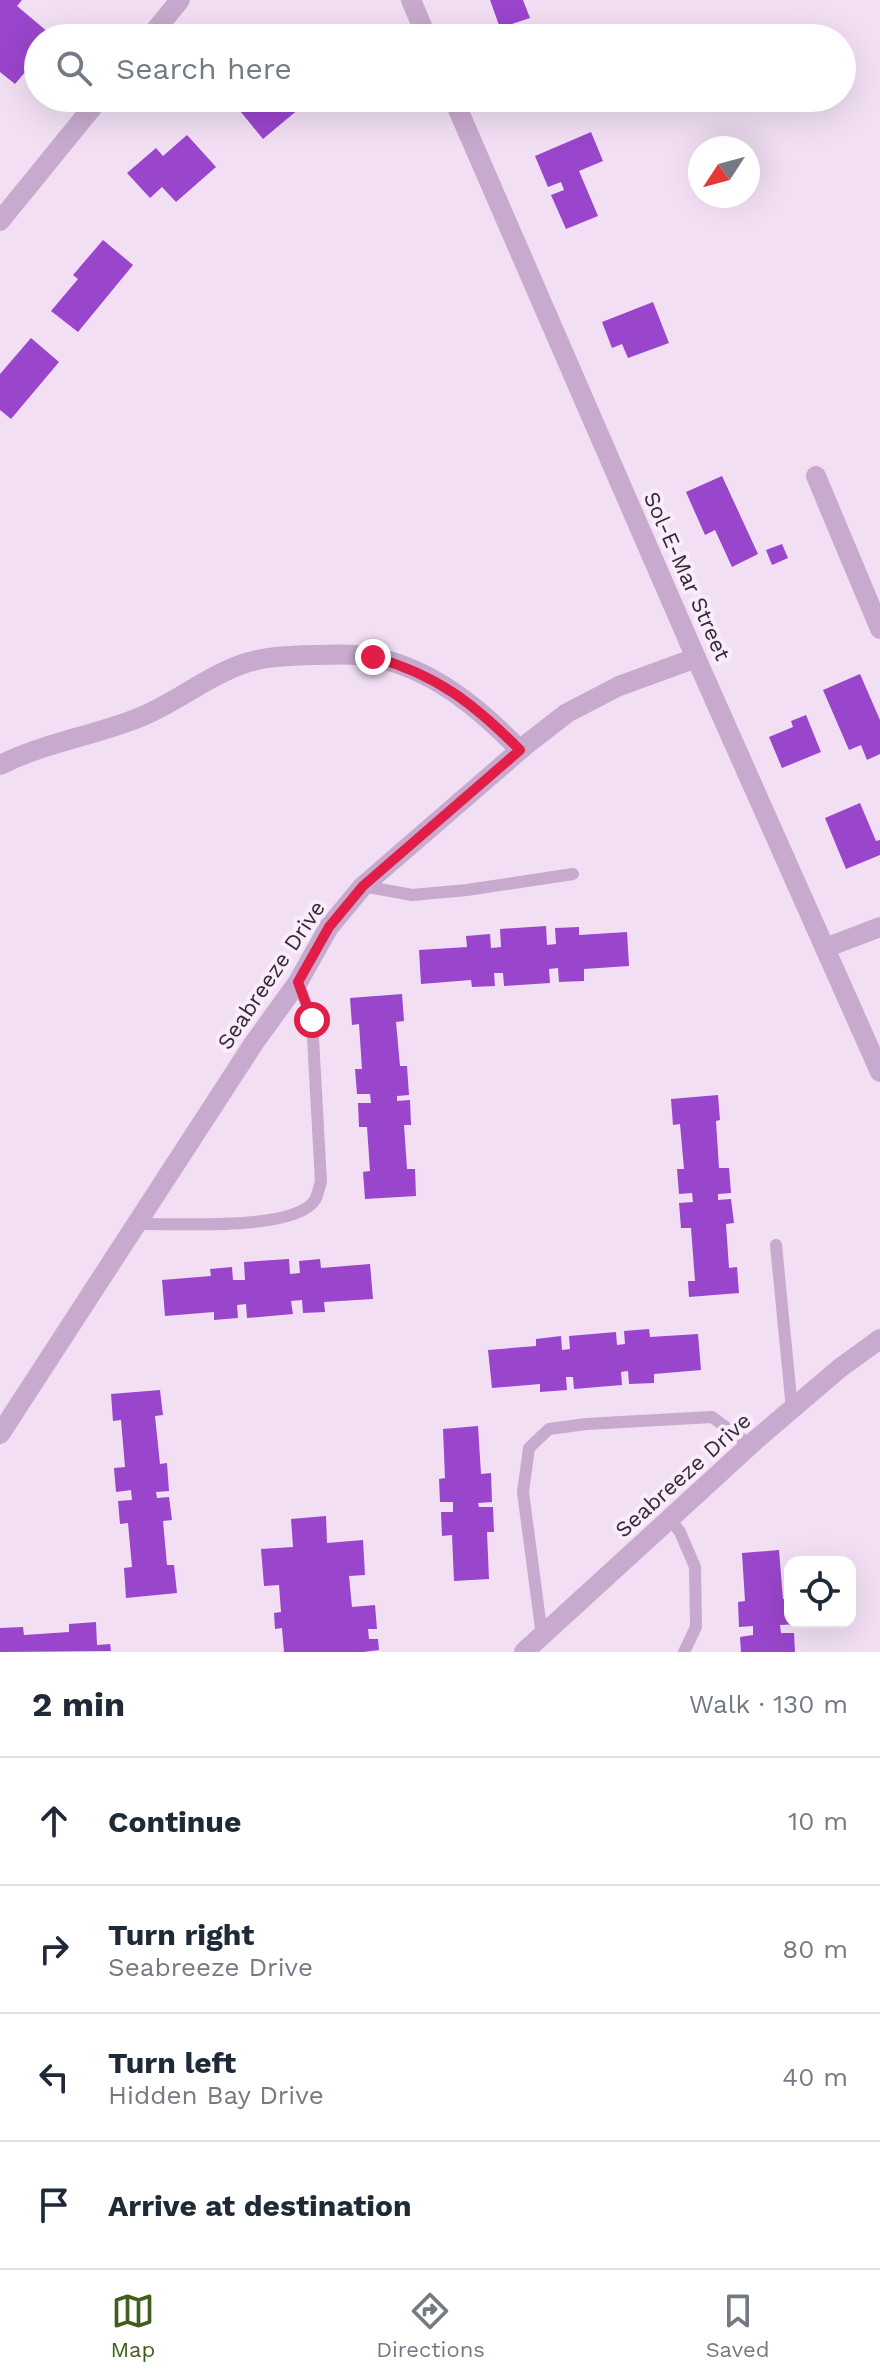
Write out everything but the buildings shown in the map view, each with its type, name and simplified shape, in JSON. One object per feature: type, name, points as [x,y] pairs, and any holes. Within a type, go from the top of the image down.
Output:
[{"type":"street","points":[[160,24],[180,0]]},
{"type":"street","points":[[411,0],[421,24]]},
{"type":"street","points":[[0,221],[89,112]]},
{"type":"street","name":"Sol-E-Mar Street","points":[[459,112],[880,1072]]},
{"type":"street","points":[[816,476],[880,629]]},
{"type":"street","points":[[0,765],[38,748],[139,718],[242,664],[292,656],[363,656],[395,663],[468,701],[496,724],[520,750]]},
{"type":"street","name":"Seabreeze Drive","points":[[0,1434],[254,1043],[298,982],[329,927],[363,886],[567,713],[646,675],[696,658]]},
{"type":"street","points":[[825,948],[880,927]]},
{"type":"street","name":"Seabreeze Drive","points":[[524,1652],[750,1445],[840,1368],[880,1339]]},
{"type":"lane","points":[[363,886],[412,895],[573,874]]},
{"type":"lane","points":[[137,1224],[265,1222],[297,1214],[314,1201],[321,1182],[312,1020],[298,982]]},
{"type":"lane","points":[[776,1245],[792,1409]]},
{"type":"lane","points":[[542,1636],[523,1492],[529,1448],[549,1429],[712,1417],[750,1445]]},
{"type":"lane","points":[[670,1519],[680,1532],[695,1567],[696,1627],[684,1652]]},
{"type":"route","points":[[312,1020],[298,982],[329,927],[363,886],[520,750],[496,724],[452,691],[416,672],[373,657]]}]
